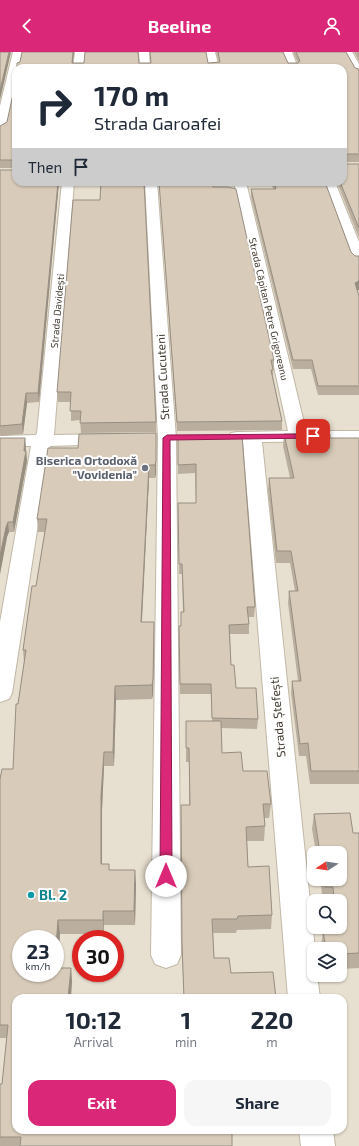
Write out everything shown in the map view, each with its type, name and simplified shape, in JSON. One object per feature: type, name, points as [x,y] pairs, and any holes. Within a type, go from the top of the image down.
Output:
[{"type":"street","points":[[15,64],[18,52]]},
{"type":"street","points":[[78,64],[80,52]]},
{"type":"street","points":[[144,52],[145,64]]},
{"type":"street","points":[[210,52],[213,64]]},
{"type":"street","points":[[287,52],[292,64]]},
{"type":"street","points":[[347,52],[359,72]]},
{"type":"street","points":[[0,128],[12,77]]},
{"type":"street","name":"Strada Davidești","points":[[0,693],[39,449],[46,433],[68,186]]},
{"type":"street","name":"Strada Cucuteni","points":[[151,186],[167,438],[166,955]]},
{"type":"street","name":"Strada Căpitan Petre Grigoreanu","points":[[241,186],[298,436]]},
{"type":"street","points":[[331,186],[359,260]]},
{"type":"street","points":[[221,437],[359,436]]},
{"type":"street","name":"Strada Ștefești","points":[[252,437],[304,994]]},
{"type":"street","points":[[0,441],[128,438]]},
{"type":"street","points":[[316,1134],[318,1146]]},
{"type":"shaded area","points":[[0,52],[359,52],[359,1146],[0,1146]]},
{"type":"building","points":[[0,52],[9,52],[0,90]]},
{"type":"building","points":[[22,52],[73,52],[72,63],[84,63],[85,52],[138,52],[139,63],[151,63],[150,52],[206,52],[208,63],[220,62],[218,52],[283,52],[288,63],[298,63],[300,61],[296,52],[346,52],[355,68],[359,69],[359,154],[347,154],[347,64],[17,64],[20,62]]},
{"type":"building","points":[[12,99],[12,160],[0,160],[0,126],[7,122]]},
{"type":"building","points":[[347,164],[359,164],[359,228],[342,186],[347,186]]},
{"type":"building","points":[[0,170],[12,170],[12,186],[58,186],[38,393],[26,393],[22,424],[0,426]]},
{"type":"building","points":[[101,186],[144,186],[156,422],[80,423],[81,411],[70,411],[71,392],[57,392],[73,200],[100,200]]},
{"type":"building","points":[[159,186],[228,187],[236,189],[274,360],[271,360],[273,370],[271,370],[282,421],[177,422]]},
{"type":"building","points":[[275,186],[326,186],[351,252],[355,256],[359,256],[359,281],[355,283],[359,296],[359,386],[318,386],[312,360],[293,360],[251,189],[276,189]]},
{"type":"building","points":[[156,433],[156,461],[155,465],[149,465],[141,622],[154,622],[153,680],[152,685],[115,686],[113,752],[104,752],[101,796],[101,864],[109,864],[109,870],[135,870],[134,911],[103,911],[103,920],[58,920],[57,930],[12,930],[12,982],[64,982],[64,968],[71,968],[68,994],[12,994],[12,1134],[232,1134],[232,1146],[20,1146],[21,1137],[0,1137],[0,1084],[2,1084],[8,1025],[0,1025],[0,779],[2,769],[13,769],[16,704],[18,704],[26,650],[23,650],[32,586],[36,586],[47,519],[37,519],[48,448],[78,448],[79,434]]},
{"type":"building","points":[[284,434],[330,434],[330,438],[359,438],[359,771],[311,771],[308,743],[300,744],[292,681],[301,681],[289,591],[298,591],[291,551],[277,551],[269,478],[294,478]]},
{"type":"building","points":[[242,435],[255,607],[247,607],[249,624],[229,625],[231,665],[234,665],[236,688],[256,688],[258,719],[212,718],[211,684],[180,684],[179,626],[181,626],[181,612],[184,612],[182,564],[179,564],[178,503],[196,503],[196,464],[178,465],[178,436]]},
{"type":"building","points":[[0,438],[25,438],[24,451],[26,451],[13,522],[8,522],[6,527],[0,556]]},
{"type":"building","points":[[186,721],[221,721],[222,753],[241,752],[243,771],[267,771],[271,804],[263,804],[265,826],[246,827],[248,867],[269,866],[272,915],[238,916],[237,919],[212,919],[214,958],[229,958],[231,973],[273,972],[276,994],[184,994],[181,805],[190,805],[189,748],[186,748]]},
{"type":"building","points":[[350,813],[353,833],[359,833],[359,953],[347,954],[347,942],[325,942],[324,934],[347,934],[347,894],[334,894],[333,887],[325,886],[347,886],[347,846],[319,846],[314,814]]},
{"type":"place","name":"Biserica Ortodoxă \"Vovidenia\"","points":[[145,468]]},
{"type":"place","name":"Bl. 2","points":[[31,895]]},
{"type":"route","points":[[166,876],[167,438],[313,436]]}]
